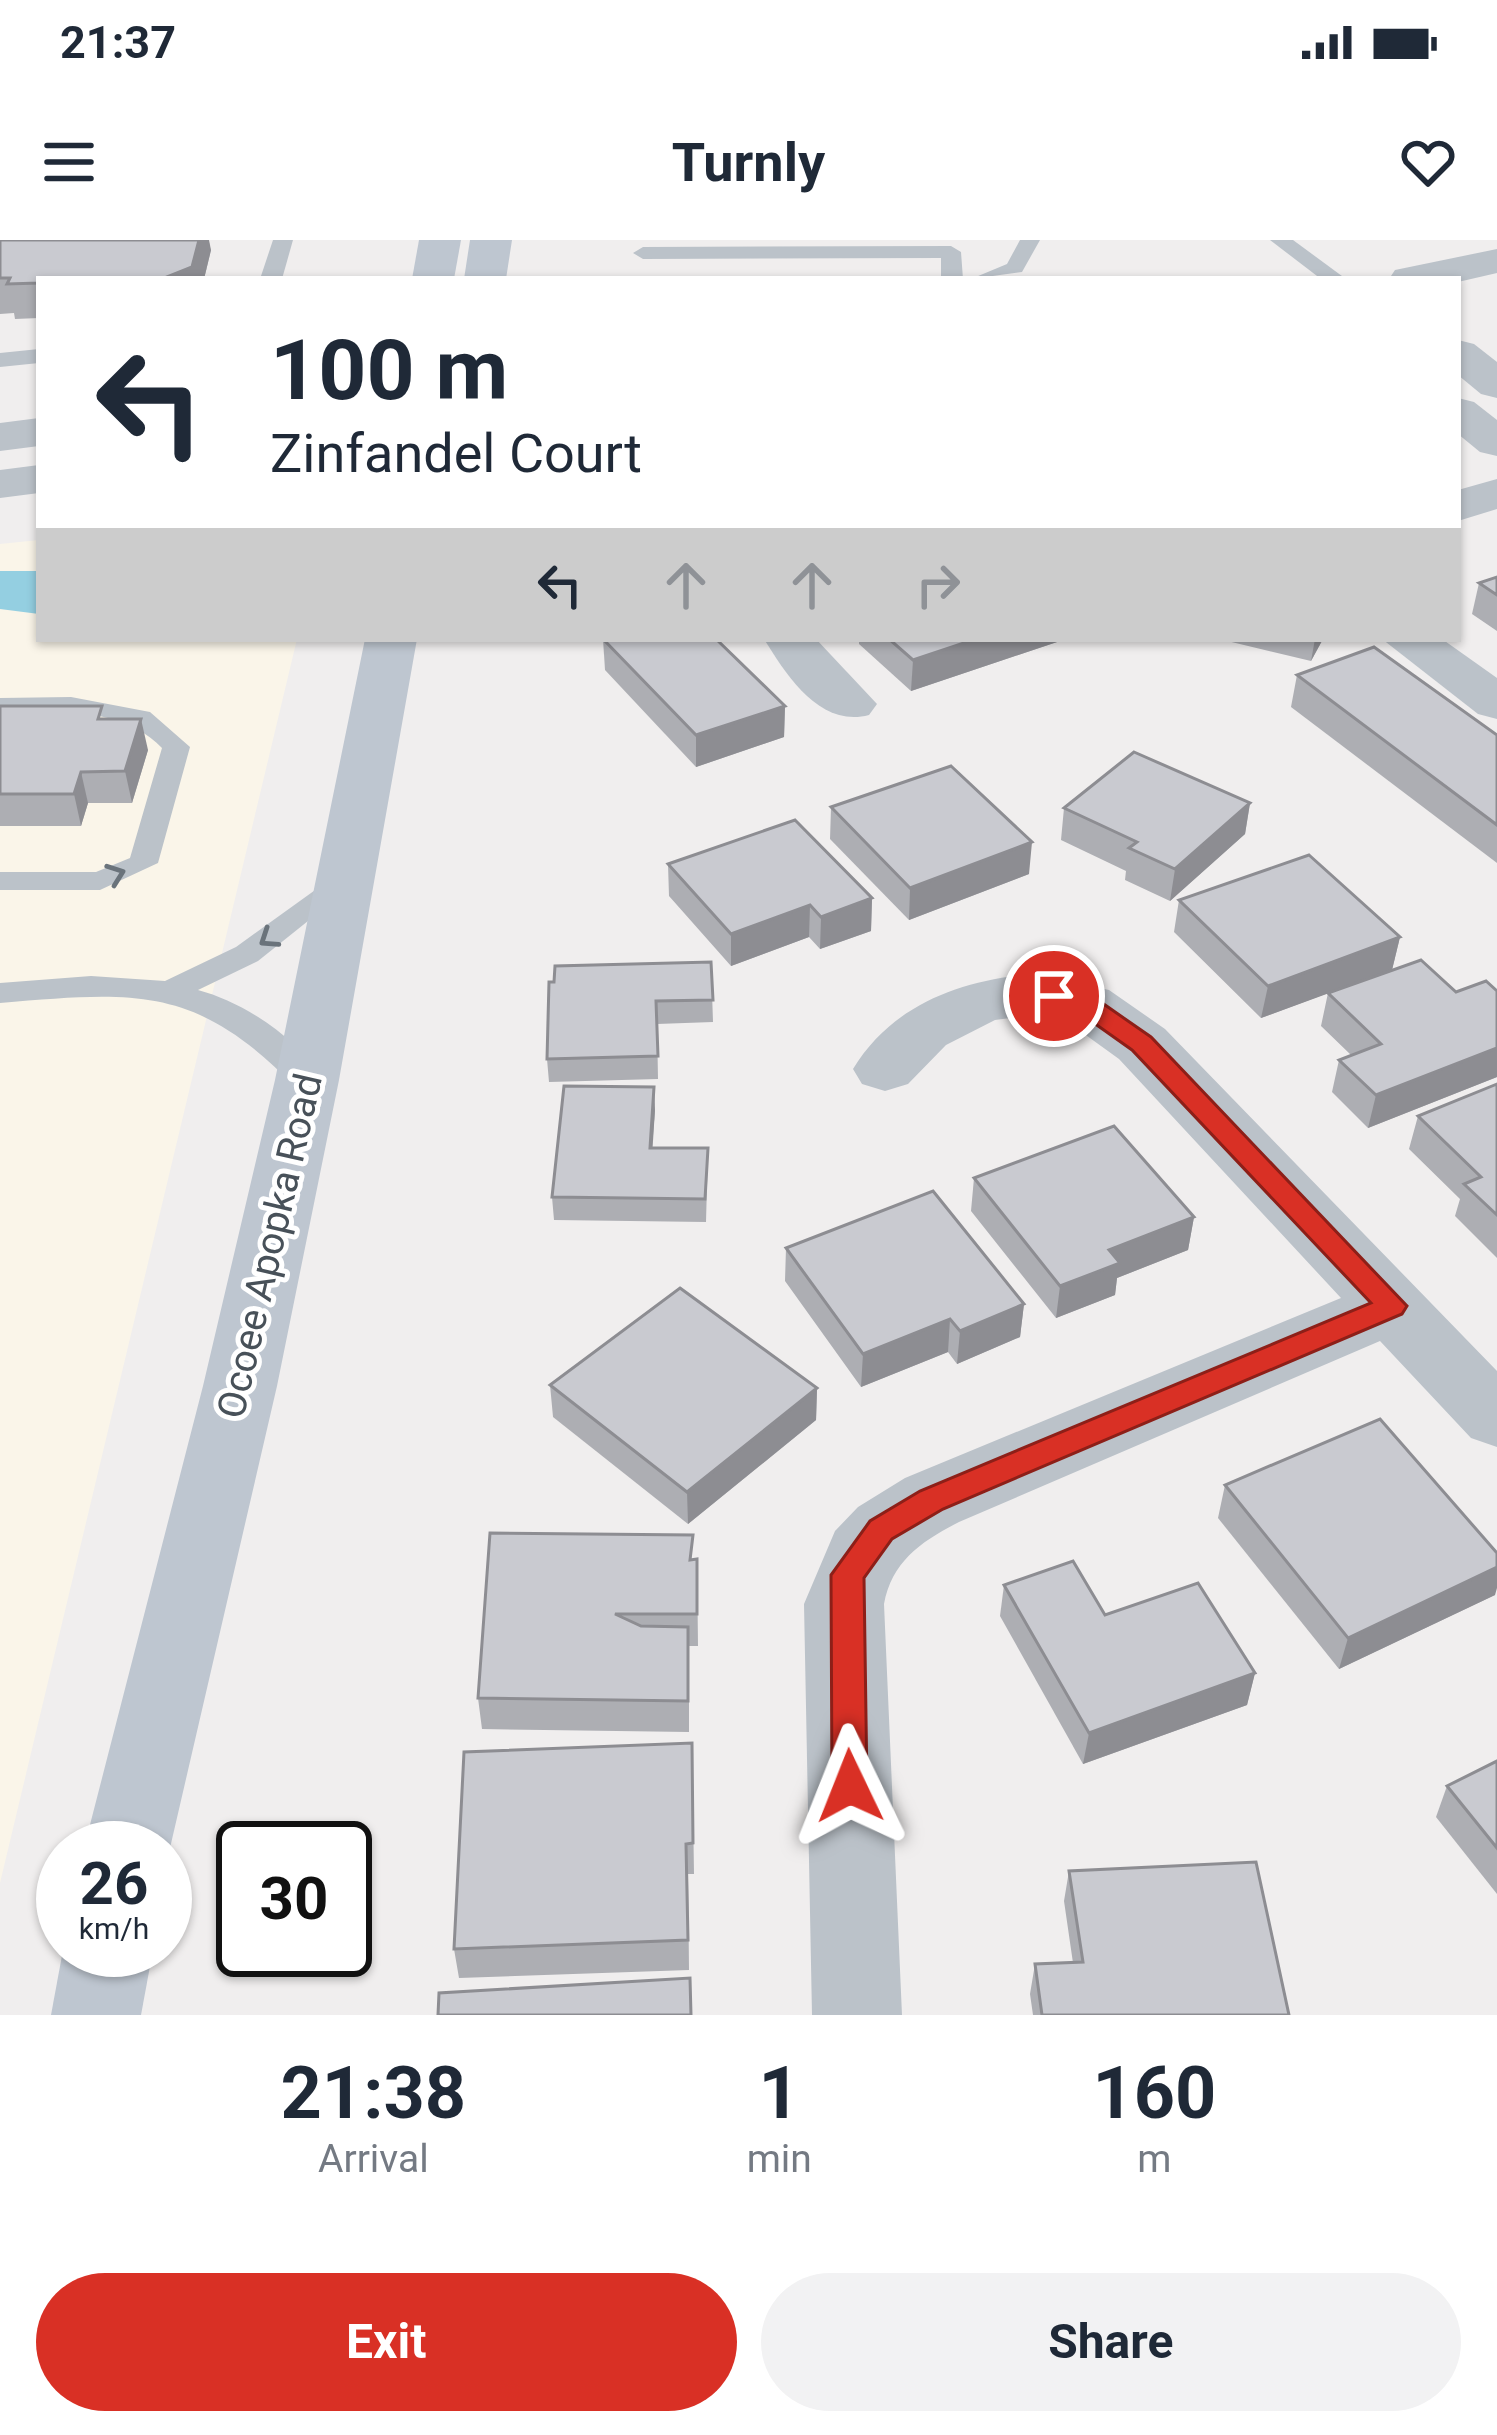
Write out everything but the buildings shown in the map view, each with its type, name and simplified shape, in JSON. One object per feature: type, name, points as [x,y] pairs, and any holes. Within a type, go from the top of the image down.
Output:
[{"type":"main road","points":[[434,276],[440,240]]},
{"type":"main road","points":[[485,276],[491,240]]},
{"type":"main road","name":"Ocoee Apopka Road","points":[[134,1821],[240,1386],[308,1080],[391,642]]},
{"type":"main road","points":[[96,2015],[103,1977]]},
{"type":"street","points":[[1424,276],[1497,261]]},
{"type":"street","points":[[1461,310],[1497,303]]},
{"type":"street","points":[[1461,355],[1497,384]]},
{"type":"street","points":[[1461,411],[1497,401]]},
{"type":"street","points":[[1461,414],[1497,442]]},
{"type":"street","points":[[0,437],[36,433]]},
{"type":"street","points":[[0,484],[36,479]]},
{"type":"street","points":[[1461,505],[1497,493]]},
{"type":"street","points":[[792,642],[805,663],[850,704]]},
{"type":"street","points":[[1412,642],[1497,703]]},
{"type":"street","points":[[884,1069],[919,1029],[982,1003],[1054,996],[1086,1004],[1142,1044],[1497,1418]]},
{"type":"street","points":[[857,2015],[844,1604],[848,1575],[863,1550],[881,1530],[932,1500],[1392,1306]]},
{"type":"lane","points":[[272,276],[283,240]]},
{"type":"lane","points":[[991,276],[1015,268],[1030,240]]},
{"type":"lane","points":[[1280,240],[1331,276]]},
{"type":"lane","points":[[641,276],[643,246],[709,259],[890,258],[951,252],[952,276]]},
{"type":"lane","points":[[0,360],[36,356]]},
{"type":"lane","points":[[0,706],[110,706],[165,732],[176,747],[142,863],[100,881],[0,881]]},
{"type":"lane","points":[[174,989],[248,954],[351,872]]},
{"type":"lane","points":[[0,993],[174,989],[219,1006],[268,1036],[308,1080]]},
{"type":"shaded area","points":[[36,540],[36,642],[296,642],[0,1883],[0,544]]},
{"type":"water","points":[[0,571],[36,571],[36,614],[0,609]]},
{"type":"route","points":[[850,1786],[844,1604],[848,1575],[881,1530],[932,1500],[1392,1306],[1142,1044],[1086,1004],[1054,996]]}]
